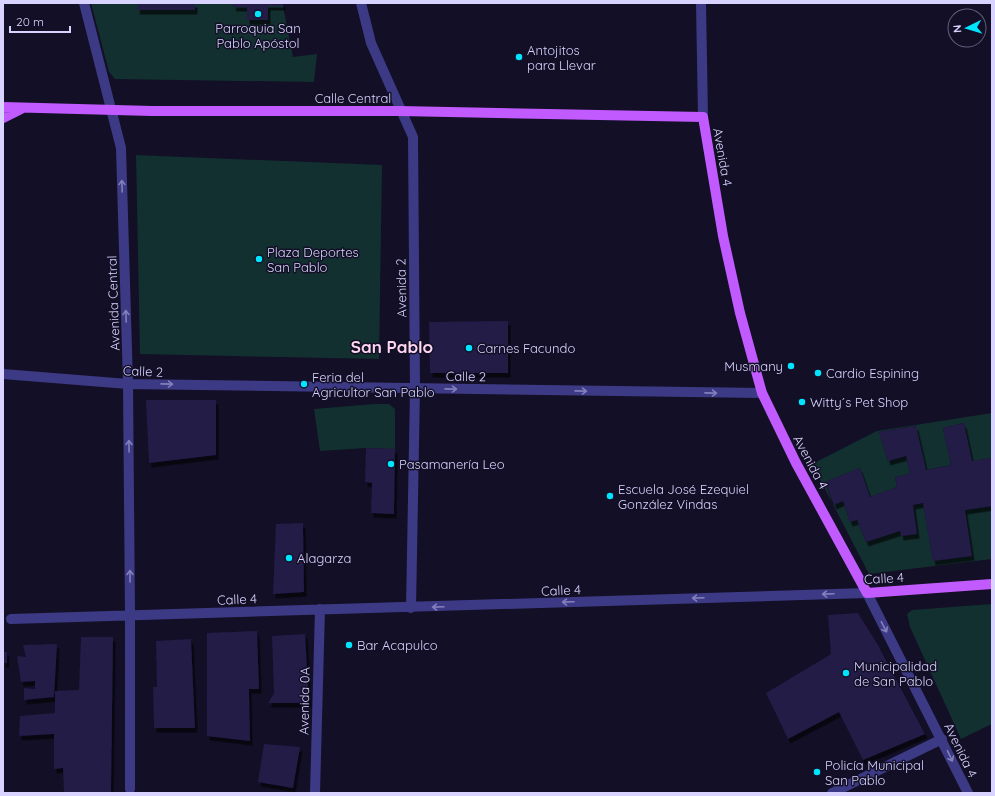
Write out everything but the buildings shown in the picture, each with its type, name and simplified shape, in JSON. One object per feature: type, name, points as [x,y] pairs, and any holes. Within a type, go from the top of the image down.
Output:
[{"type":"main road","name":"Calle Central","points":[[3,107],[152,111],[400,111],[703,118]]},
{"type":"main road","points":[[3,118],[23,107]]},
{"type":"main road","name":"Avenida 4","points":[[703,118],[723,236],[740,313],[762,393],[796,463],[867,593]]},
{"type":"main road","name":"Calle 4","points":[[867,593],[992,584]]},
{"type":"street","name":"Avenida Central","points":[[84,3],[121,148],[128,384],[130,789]]},
{"type":"street","name":"Avenida 2","points":[[361,3],[371,43],[412,137],[415,389],[411,608]]},
{"type":"street","points":[[701,3],[703,118]]},
{"type":"street","name":"Calle 2","points":[[3,374],[128,384],[762,393]]},
{"type":"street","name":"Calle 4","points":[[11,619],[867,593]]},
{"type":"street","name":"Avenida 4","points":[[867,593],[968,793]]},
{"type":"street","name":"Avenida 0A","points":[[315,793],[320,609]]},
{"type":"street","points":[[832,793],[942,739]]},
{"type":"green space","points":[[91,3],[138,3],[138,10],[195,10],[195,3],[233,3],[234,7],[247,7],[247,20],[268,20],[268,6],[283,6],[293,57],[317,54],[314,82],[115,79],[109,72]]},
{"type":"green space","name":"Plaza Deportes San Pablo","points":[[136,155],[382,165],[379,359],[140,354]]},
{"type":"green space","points":[[389,404],[395,409],[395,449],[366,448],[320,451],[314,409]]},
{"type":"green space","points":[[992,413],[992,458],[972,461],[964,423],[943,428],[951,465],[926,470],[915,426],[879,432],[888,461],[906,456],[910,474],[895,477],[897,487],[870,497],[860,468],[825,482],[832,504],[812,464],[877,431]]},
{"type":"green space","points":[[843,501],[850,522],[857,520],[866,542],[900,531],[901,536],[917,534],[913,505],[923,503],[933,561],[972,556],[965,510],[992,506],[992,559],[869,574],[833,505]]},
{"type":"green space","points":[[992,604],[992,724],[961,739],[910,627],[907,614],[912,610]]},
{"type":"place","name":"Parroquia San Pablo Apóstol","points":[[258,14]]},
{"type":"place","name":"Antojitos para Llevar","points":[[519,57]]},
{"type":"place","name":"Plaza Deportes San Pablo","points":[[259,259]]},
{"type":"place","name":"Carnes Facundo","points":[[469,348]]},
{"type":"place","name":"Musmany","points":[[791,366]]},
{"type":"place","name":"Cardio Espining","points":[[818,373]]},
{"type":"place","name":"Feria del Agricultor San Pablo","points":[[304,384]]},
{"type":"place","name":"Witty´s Pet Shop","points":[[802,402]]},
{"type":"place","name":"Pasamanería Leo","points":[[391,464]]},
{"type":"place","name":"Escuela José Ezequiel González Vindas","points":[[610,496]]},
{"type":"place","name":"Alagarza","points":[[289,558]]},
{"type":"place","name":"Bar Acapulco","points":[[349,645]]},
{"type":"place","name":"Municipalidad de San Pablo","points":[[846,673]]},
{"type":"place","name":"Policía Municipal San Pablo","points":[[817,772]]},
{"type":"district","name":"San Pablo","points":[[392,346]]}]
